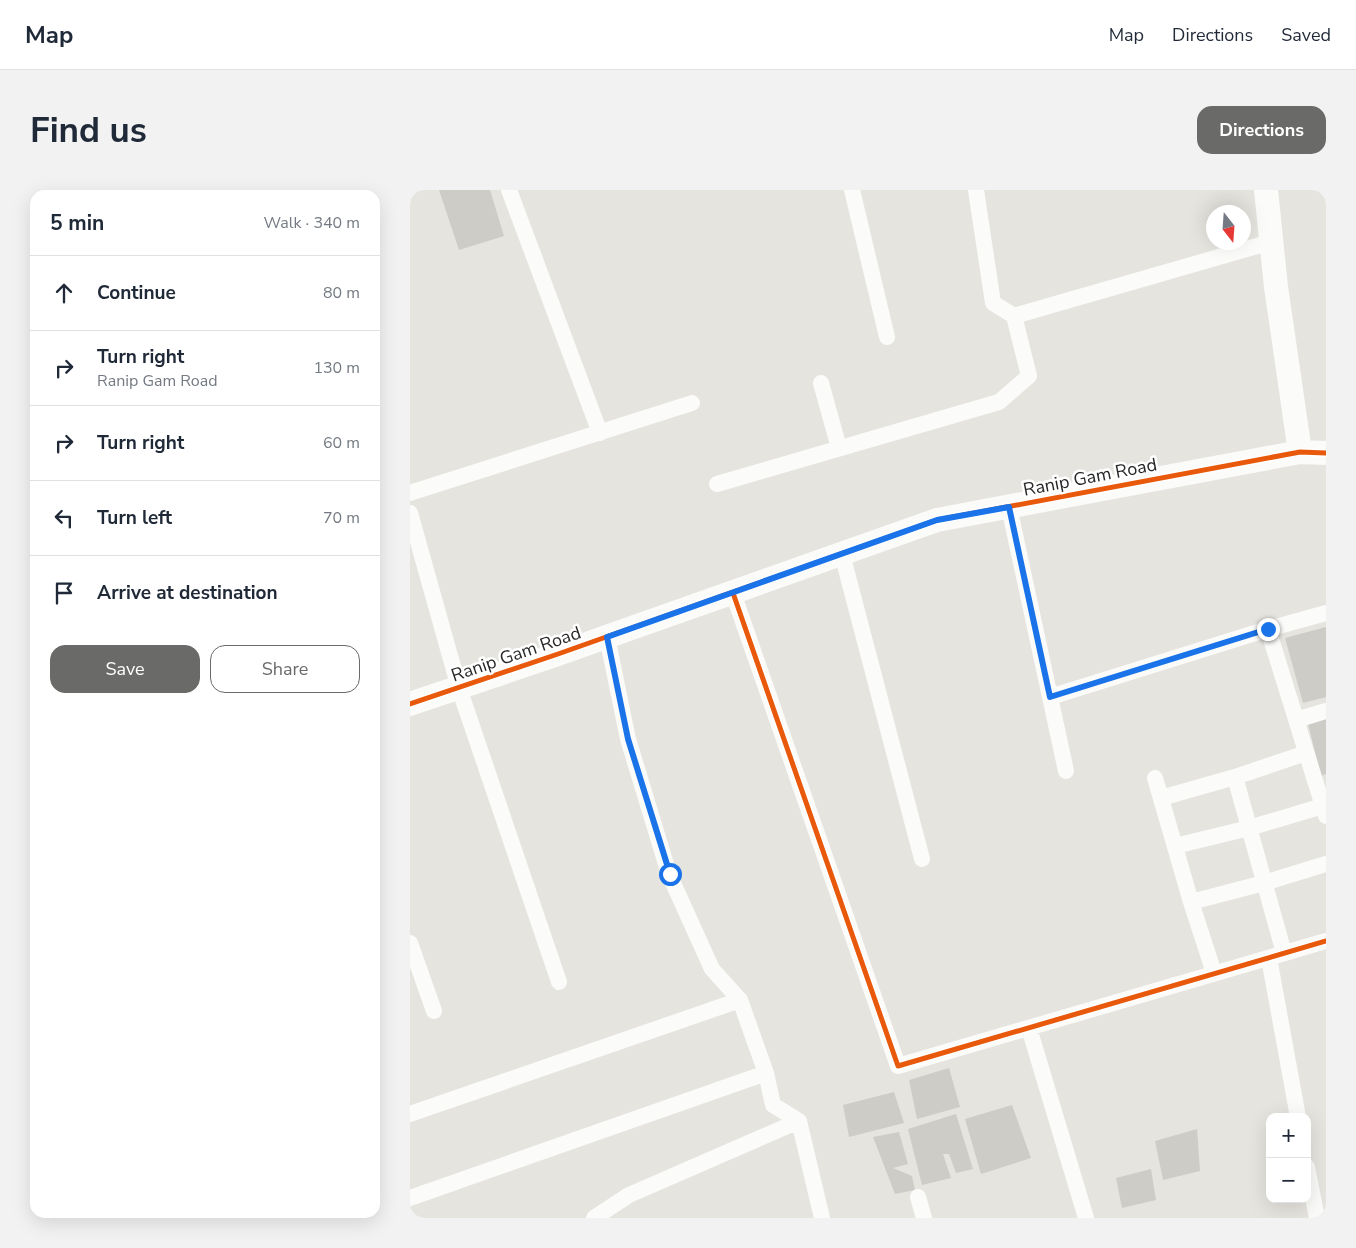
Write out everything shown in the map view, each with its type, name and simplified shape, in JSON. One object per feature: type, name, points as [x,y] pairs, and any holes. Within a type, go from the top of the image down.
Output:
[{"type":"street","points":[[508,190],[600,432]]},
{"type":"street","points":[[852,190],[887,337]]},
{"type":"street","points":[[717,484],[999,402],[1029,376],[1014,316],[993,303],[976,190]]},
{"type":"street","points":[[1266,190],[1276,287],[1300,452]]},
{"type":"street","points":[[1014,316],[1271,242]]},
{"type":"street","points":[[821,383],[839,448]]},
{"type":"street","points":[[410,493],[692,403]]},
{"type":"street","name":"Ranip Gam Road","points":[[410,704],[607,637],[937,520],[1300,452],[1326,453]]},
{"type":"street","points":[[1009,507],[1066,770]]},
{"type":"street","points":[[410,513],[459,688],[559,982]]},
{"type":"street","points":[[842,554],[922,859]]},
{"type":"street","points":[[733,593],[898,1066],[1326,941]]},
{"type":"street","points":[[1050,697],[1268,629],[1326,613]]},
{"type":"street","points":[[1175,846],[1324,811],[1268,629]]},
{"type":"street","points":[[607,637],[628,739],[670,874],[712,969],[740,1000],[766,1073],[773,1105],[799,1121],[822,1218]]},
{"type":"street","points":[[1296,720],[1326,711]]},
{"type":"street","points":[[1161,798],[1235,777],[1306,753]]},
{"type":"street","points":[[1235,777],[1264,883],[1276,955],[1297,1113]]},
{"type":"street","points":[[1155,778],[1214,974]]},
{"type":"street","points":[[1191,902],[1326,864]]},
{"type":"street","points":[[410,943],[434,1011]]},
{"type":"street","points":[[410,1114],[740,1000]]},
{"type":"street","points":[[1029,1028],[1086,1218]]},
{"type":"street","points":[[410,1198],[766,1073]]},
{"type":"street","points":[[594,1218],[629,1195],[799,1121]]},
{"type":"street","points":[[1311,1187],[1317,1218]]},
{"type":"street","points":[[918,1197],[924,1218]]},
{"type":"building","points":[[439,190],[490,190],[504,236],[459,250]]},
{"type":"building","points":[[1326,627],[1326,697],[1303,703],[1285,638]]},
{"type":"building","points":[[1326,715],[1326,774],[1321,776],[1307,720]]},
{"type":"building","points":[[949,1068],[960,1107],[917,1119],[909,1080]]},
{"type":"building","points":[[894,1092],[904,1123],[849,1137],[843,1105]]},
{"type":"building","points":[[1012,1105],[1031,1158],[981,1174],[965,1119]]},
{"type":"building","points":[[956,1114],[973,1169],[956,1173],[949,1154],[943,1154],[951,1178],[922,1185],[908,1129]]},
{"type":"building","points":[[1197,1129],[1200,1171],[1163,1180],[1155,1141]]},
{"type":"building","points":[[899,1132],[908,1164],[893,1168],[912,1176],[915,1190],[895,1194],[873,1137]]},
{"type":"building","points":[[1151,1169],[1156,1200],[1122,1208],[1116,1178]]},
{"type":"cycle path","points":[[410,704],[558,654],[937,520],[1300,452],[1326,453]]},
{"type":"cycle path","points":[[733,593],[898,1066],[1326,941]]},
{"type":"route","points":[[670,874],[628,739],[607,637],[937,520],[1009,507],[1050,697],[1268,629]]}]
